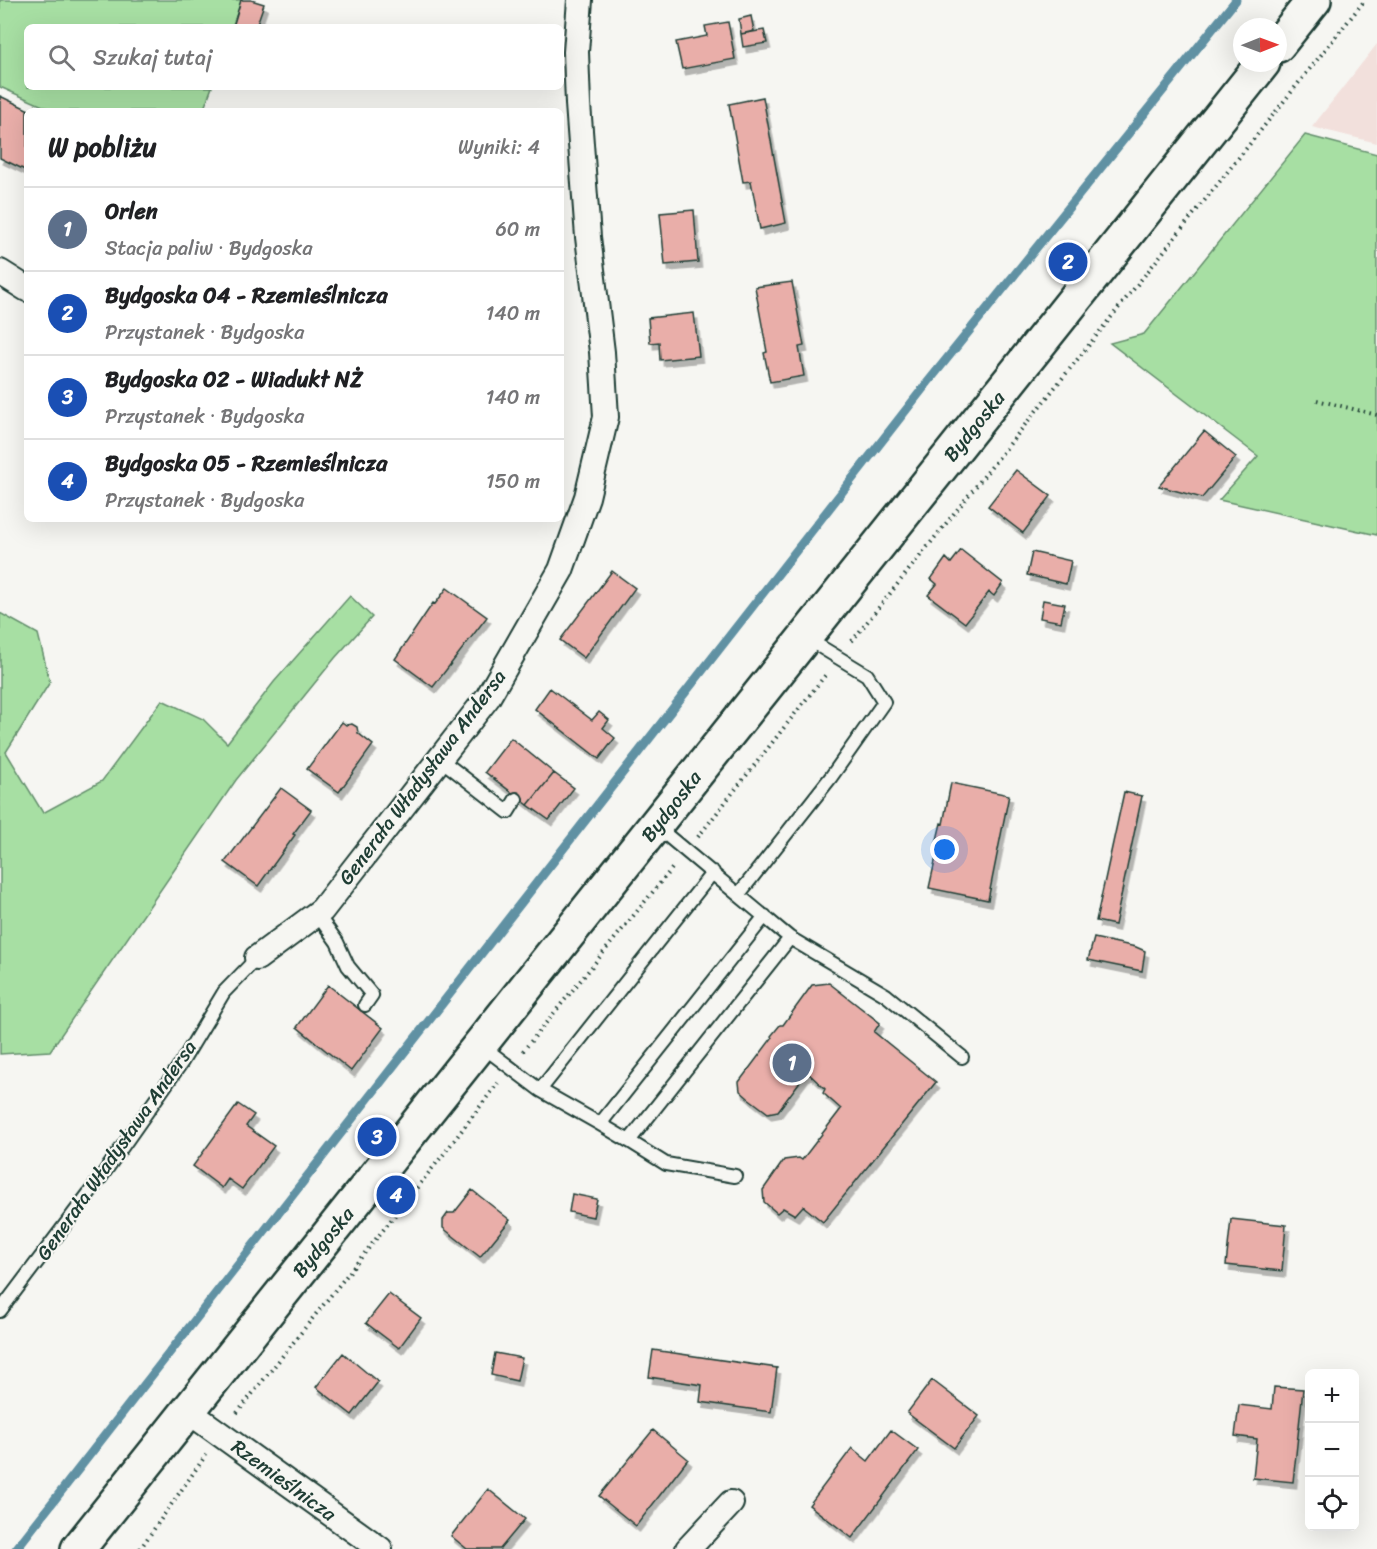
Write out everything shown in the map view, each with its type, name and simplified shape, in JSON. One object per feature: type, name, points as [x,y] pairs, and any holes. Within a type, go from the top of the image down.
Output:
[{"type":"main road","points":[[1287,34],[1314,0]]},
{"type":"main road","name":"Bydgoska","points":[[78,1549],[1256,72]]},
{"type":"street","name":"Generała Władysława Andersa","points":[[257,958],[317,914],[488,697],[561,570],[587,497],[606,417],[602,352],[588,237],[578,104],[576,52],[580,0]]},
{"type":"street","points":[[0,272],[24,287]]},
{"type":"street","name":"Rzemieślnicza","points":[[188,1411],[380,1549]]},
{"type":"street","points":[[688,1549],[731,1503]]},
{"type":"lane","points":[[739,894],[831,777],[884,702],[867,675],[805,637]]},
{"type":"lane","points":[[440,759],[507,812],[516,799]]},
{"type":"lane","points":[[656,826],[790,938],[886,995],[962,1057]]},
{"type":"lane","points":[[540,1090],[713,872]]},
{"type":"lane","points":[[317,914],[337,942],[348,966],[372,995],[365,1005]]},
{"type":"lane","points":[[600,1124],[765,916]]},
{"type":"lane","points":[[629,1141],[790,938]]},
{"type":"lane","name":"Generała Władysława Andersa","points":[[0,1311],[99,1180],[182,1062],[224,992],[257,958]]},
{"type":"lane","points":[[481,1046],[540,1090],[666,1164],[735,1176]]},
{"type":"path","points":[[140,1549],[220,1434],[443,1155],[510,1067],[687,851],[838,658],[1365,0]]},
{"type":"path","points":[[1317,400],[1377,415]]},
{"type":"shaded area","points":[[1377,44],[1377,143],[1312,127]]},
{"type":"green space","points":[[0,0],[242,0],[233,24],[24,24],[24,90],[211,90],[204,108],[47,108],[0,87]]},
{"type":"green space","points":[[1305,135],[1377,154],[1377,535],[1219,500],[1258,456],[1110,343],[1144,334]]},
{"type":"green space","points":[[350,596],[372,617],[335,658],[236,780],[50,1051],[0,1054],[0,613],[38,634],[50,682],[6,752],[43,813],[102,781],[162,700],[203,719],[227,743],[274,682]]},
{"type":"building","points":[[241,0],[264,4],[257,24],[234,24]]},
{"type":"building","points":[[751,16],[754,31],[741,34],[739,19]]},
{"type":"building","points":[[728,22],[735,59],[682,69],[676,42],[707,36],[705,26]]},
{"type":"building","points":[[764,30],[767,43],[743,47],[741,34]]},
{"type":"building","points":[[0,96],[25,108],[24,170],[0,158]]},
{"type":"building","points":[[763,97],[786,223],[760,229],[751,181],[743,182],[729,104]]},
{"type":"building","points":[[694,210],[698,262],[665,265],[660,213]]},
{"type":"building","points":[[792,282],[804,346],[799,347],[804,376],[770,382],[755,287]]},
{"type":"building","points":[[694,313],[699,356],[660,360],[659,342],[650,343],[648,318]]},
{"type":"building","points":[[1204,431],[1236,457],[1202,498],[1159,486]]},
{"type":"building","points":[[1016,470],[1051,496],[1023,533],[988,506]]},
{"type":"building","points":[[961,550],[1003,583],[994,596],[989,592],[965,623],[928,595],[937,584],[931,579],[946,558],[951,563]]},
{"type":"building","points":[[1032,552],[1071,561],[1066,584],[1027,575]]},
{"type":"building","points":[[612,571],[635,588],[584,658],[560,640]]},
{"type":"building","points":[[447,588],[487,617],[433,687],[395,659],[433,603],[435,604]]},
{"type":"building","points":[[1043,600],[1065,604],[1061,622],[1040,618]]},
{"type":"building","points":[[550,688],[592,720],[599,712],[609,720],[603,728],[615,738],[599,759],[535,709]]},
{"type":"building","points":[[342,722],[357,727],[358,733],[373,745],[339,792],[307,769]]},
{"type":"building","points":[[511,738],[554,773],[528,805],[485,772]]},
{"type":"building","points":[[554,773],[574,788],[549,820],[528,805]]},
{"type":"building","points":[[951,783],[1009,795],[988,900],[929,888],[938,848],[935,848],[941,823],[943,824]]},
{"type":"building","points":[[281,788],[311,810],[258,886],[225,862]]},
{"type":"building","points":[[1124,792],[1142,796],[1115,925],[1096,921]]},
{"type":"building","points":[[1094,938],[1145,951],[1142,971],[1088,960]]},
{"type":"building","points":[[829,983],[880,1023],[874,1032],[936,1082],[823,1222],[803,1206],[795,1215],[783,1208],[777,1213],[764,1202],[763,1190],[784,1160],[799,1158],[802,1160],[841,1109],[823,1093],[825,1089],[807,1072],[778,1111],[768,1113],[740,1091],[739,1082],[772,1038],[771,1036],[780,1025],[783,1025],[812,985]]},
{"type":"building","points":[[328,985],[383,1028],[351,1071],[297,1027]]},
{"type":"building","points":[[238,1104],[254,1115],[246,1126],[274,1146],[242,1189],[228,1179],[222,1188],[193,1166]]},
{"type":"building","points":[[472,1190],[510,1220],[480,1257],[443,1228],[443,1220],[448,1213],[454,1213]]},
{"type":"building","points":[[572,1194],[597,1199],[593,1217],[569,1212]]},
{"type":"building","points":[[1231,1219],[1286,1225],[1282,1271],[1226,1265]]},
{"type":"building","points":[[389,1294],[421,1318],[399,1348],[366,1323]]},
{"type":"building","points":[[653,1350],[777,1368],[771,1412],[700,1402],[702,1385],[649,1377]]},
{"type":"building","points":[[343,1353],[378,1382],[352,1415],[316,1387]]},
{"type":"building","points":[[495,1353],[522,1358],[517,1381],[491,1375]]},
{"type":"building","points":[[932,1380],[979,1416],[954,1448],[907,1413]]},
{"type":"building","points":[[1274,1387],[1303,1389],[1293,1482],[1253,1478],[1257,1439],[1235,1436],[1239,1405],[1272,1409]]},
{"type":"building","points":[[653,1430],[688,1459],[636,1526],[599,1496]]},
{"type":"building","points":[[891,1430],[918,1450],[852,1538],[809,1505],[852,1448],[868,1461]]},
{"type":"building","points":[[488,1489],[525,1519],[500,1549],[467,1549],[451,1536]]},
{"type":"waterway","points":[[16,1549],[924,387],[1236,0]]},
{"type":"place","name":"Bydgoska 04 - Rzemieślnicza","points":[[1068,262]]},
{"type":"place","name":"Orlen","points":[[792,1063]]},
{"type":"place","name":"Bydgoska 02 - Wiadukt NŻ","points":[[377,1137]]},
{"type":"place","name":"Bydgoska 05 - Rzemieślnicza","points":[[396,1195]]}]
